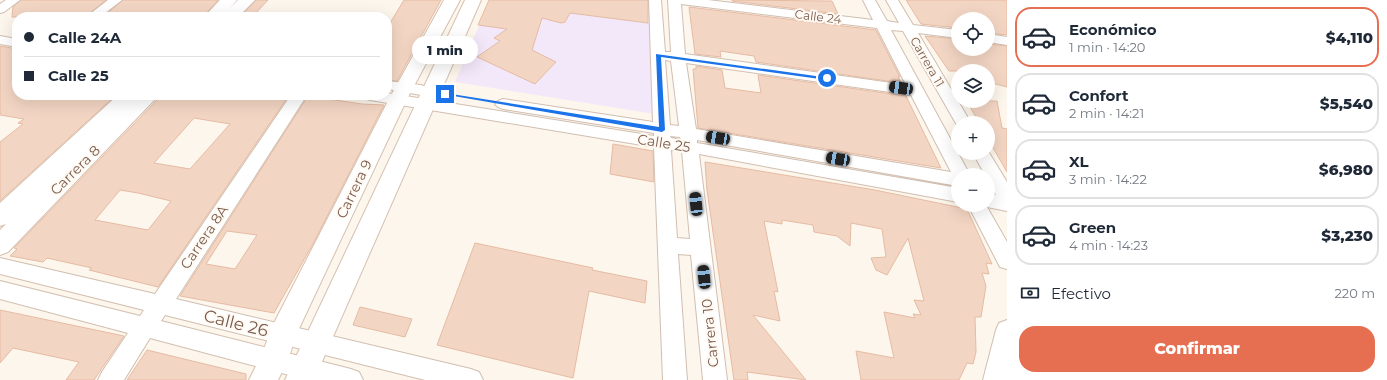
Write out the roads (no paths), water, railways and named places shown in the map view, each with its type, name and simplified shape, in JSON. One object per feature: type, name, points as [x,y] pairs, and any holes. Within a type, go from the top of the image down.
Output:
[{"type":"street","points":[[0,9],[14,0]]},
{"type":"street","points":[[99,12],[116,0]]},
{"type":"street","points":[[217,12],[229,0]]},
{"type":"street","points":[[234,12],[247,0]]},
{"type":"street","name":"Carrera 9","points":[[263,380],[274,360],[283,334],[397,90],[452,0]]},
{"type":"street","name":"Carrera 9","points":[[302,374],[427,97],[473,0]]},
{"type":"street","points":[[655,0],[675,380]]},
{"type":"street","name":"Carrera 10","points":[[674,0],[678,58],[689,140],[715,380]]},
{"type":"street","name":"Calle 24","points":[[677,0],[905,23],[951,25]]},
{"type":"street","name":"Calle 24","points":[[747,0],[879,20]]},
{"type":"street","name":"Carrera 11","points":[[869,0],[957,168]]},
{"type":"street","name":"Carrera 11","points":[[892,0],[959,116]]},
{"type":"street","name":"Calle 24","points":[[905,23],[951,33]]},
{"type":"street","points":[[0,28],[12,29]]},
{"type":"street","points":[[995,30],[1007,31]]},
{"type":"street","points":[[995,39],[1007,41]]},
{"type":"street","points":[[0,40],[12,42]]},
{"type":"street","points":[[658,55],[916,90]]},
{"type":"street","name":"Calle 25","points":[[397,90],[427,97],[662,137],[951,179]]},
{"type":"street","name":"Carrera 8","points":[[0,217],[124,100]]},
{"type":"street","name":"Carrera 8","points":[[0,245],[145,100]]},
{"type":"street","name":"Carrera 8A","points":[[110,380],[296,100]]},
{"type":"street","name":"Calle 25","points":[[689,140],[951,194]]},
{"type":"street","points":[[985,160],[1002,192]]},
{"type":"street","points":[[980,212],[1007,261]]},
{"type":"street","points":[[668,245],[700,248]]},
{"type":"street","name":"Calle 26","points":[[0,266],[471,380]]},
{"type":"street","name":"Calle 26","points":[[0,290],[274,360],[302,374],[351,380]]},
{"type":"street","points":[[995,380],[1007,330]]}]
